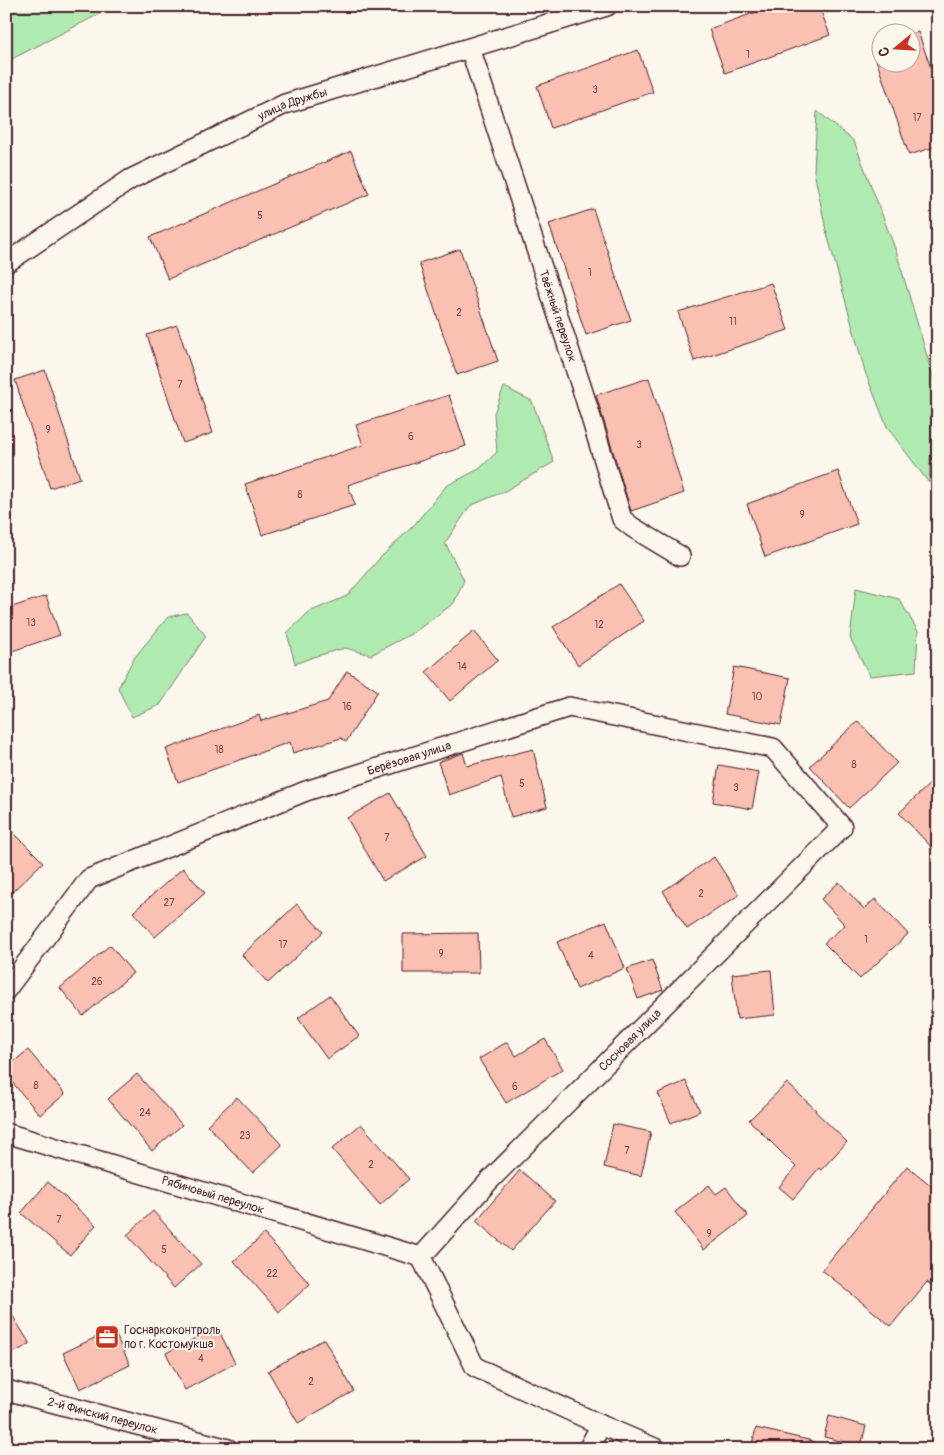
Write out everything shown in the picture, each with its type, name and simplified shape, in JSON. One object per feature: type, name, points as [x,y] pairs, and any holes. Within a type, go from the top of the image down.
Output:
[{"type":"street","name":"улица Дружбы","points":[[6,263],[131,179],[285,104],[607,6]]},
{"type":"street","name":"Таёжный переулок","points":[[470,48],[584,396],[622,519],[680,556]]},
{"type":"street","name":"Берёзовая улица","points":[[6,990],[89,879],[306,791],[568,707],[773,748],[842,827]]},
{"type":"street","name":"Сосновая улица","points":[[422,1257],[490,1181],[842,827]]},
{"type":"street","name":"Рябиновый переулок","points":[[6,1133],[422,1257]]},
{"type":"street","points":[[422,1257],[475,1367],[601,1426],[657,1449]]},
{"type":"street","name":"2-й Финский переулок","points":[[6,1390],[228,1449]]},
{"type":"street","points":[[588,1449],[601,1426]]},
{"type":"green space","points":[[6,6],[115,6],[6,62]]},
{"type":"green space","points":[[817,111],[854,141],[896,251],[935,383],[929,483],[887,427],[865,372],[826,230],[814,171]]},
{"type":"green space","points":[[504,387],[532,401],[554,462],[505,491],[470,506],[445,543],[464,580],[454,603],[413,633],[371,655],[345,648],[295,664],[287,633],[309,612],[347,596],[380,558],[414,525],[446,486],[479,469],[497,452],[494,413]]},
{"type":"green space","points":[[856,588],[899,599],[918,631],[916,671],[870,676],[850,638]]},
{"type":"green space","points":[[187,613],[206,636],[160,705],[132,717],[118,688],[134,658],[168,617]]},
{"type":"building","points":[[773,6],[819,6],[830,35],[725,73],[709,29]]},
{"type":"building","points":[[922,43],[938,88],[938,146],[909,155],[880,72],[922,72]]},
{"type":"building","points":[[638,50],[653,92],[551,128],[537,86]]},
{"type":"building","points":[[351,151],[369,194],[168,279],[150,237]]},
{"type":"building","points":[[593,209],[631,320],[586,335],[549,224]]},
{"type":"building","points":[[460,249],[498,361],[457,375],[419,263]]},
{"type":"building","points":[[771,283],[788,330],[694,361],[678,312]]},
{"type":"building","points":[[177,325],[213,433],[183,443],[147,335]]},
{"type":"building","points":[[45,370],[80,478],[50,488],[15,380]]},
{"type":"building","points":[[649,378],[684,493],[631,511],[596,395]]},
{"type":"building","points":[[449,395],[466,446],[348,485],[355,505],[262,535],[245,484],[363,445],[356,425]]},
{"type":"building","points":[[838,471],[857,524],[765,557],[747,504]]},
{"type":"building","points":[[619,584],[644,621],[578,665],[553,627]]},
{"type":"building","points":[[46,596],[60,635],[6,653],[6,609]]},
{"type":"building","points":[[474,631],[498,660],[450,701],[426,672]]},
{"type":"building","points":[[734,667],[790,678],[781,725],[725,714]]},
{"type":"building","points":[[347,671],[378,691],[346,742],[341,738],[293,753],[290,742],[178,782],[166,749],[259,715],[261,721],[328,701]]},
{"type":"building","points":[[858,721],[897,763],[849,808],[810,766]]},
{"type":"building","points":[[533,749],[547,807],[511,817],[501,777],[449,795],[438,762],[463,753],[467,766]]},
{"type":"building","points":[[719,765],[759,772],[752,809],[713,802]]},
{"type":"building","points":[[938,776],[938,854],[899,813]]},
{"type":"building","points":[[390,793],[427,856],[383,881],[347,818]]},
{"type":"building","points":[[6,825],[43,862],[6,898]]},
{"type":"building","points":[[714,857],[739,895],[687,929],[663,891]]},
{"type":"building","points":[[183,868],[205,893],[155,937],[133,912]]},
{"type":"building","points":[[839,882],[864,909],[875,899],[908,934],[860,979],[824,943],[845,925],[821,899]]},
{"type":"building","points":[[297,904],[323,932],[268,983],[242,955]]},
{"type":"building","points":[[606,921],[625,968],[577,989],[557,942]]},
{"type":"building","points":[[478,933],[479,973],[403,973],[403,934]]},
{"type":"building","points":[[110,945],[133,973],[83,1016],[60,988]]},
{"type":"building","points":[[652,960],[663,990],[638,999],[627,969]]},
{"type":"building","points":[[771,970],[775,1015],[737,1019],[732,974]]},
{"type":"building","points":[[330,995],[359,1036],[327,1059],[298,1018]]},
{"type":"building","points":[[545,1039],[563,1069],[506,1103],[479,1059],[507,1042],[516,1056]]},
{"type":"building","points":[[28,1050],[65,1094],[40,1115],[6,1075],[6,1068]]},
{"type":"building","points":[[137,1074],[182,1125],[152,1151],[108,1099]]},
{"type":"building","points":[[686,1081],[700,1111],[671,1123],[658,1093]]},
{"type":"building","points":[[787,1083],[847,1142],[821,1170],[819,1168],[793,1199],[779,1187],[796,1167],[749,1120]]},
{"type":"building","points":[[237,1097],[282,1145],[253,1173],[207,1125]]},
{"type":"building","points":[[361,1124],[409,1179],[380,1205],[332,1149]]},
{"type":"building","points":[[613,1124],[651,1132],[641,1176],[604,1167]]},
{"type":"building","points":[[907,1166],[938,1191],[938,1291],[927,1282],[891,1326],[822,1270]]},
{"type":"building","points":[[520,1170],[555,1201],[511,1251],[476,1221]]},
{"type":"building","points":[[48,1182],[96,1225],[70,1255],[21,1213]]},
{"type":"building","points":[[709,1185],[716,1194],[726,1187],[748,1216],[704,1250],[675,1212]]},
{"type":"building","points":[[153,1211],[201,1264],[174,1288],[127,1235]]},
{"type":"building","points":[[264,1234],[310,1284],[279,1312],[234,1261]]},
{"type":"building","points":[[6,1305],[30,1344],[6,1357]]},
{"type":"building","points":[[217,1327],[235,1363],[185,1390],[166,1353]]},
{"type":"building","points":[[113,1329],[130,1365],[80,1389],[63,1353]]},
{"type":"building","points":[[324,1339],[354,1391],[298,1423],[268,1371]]},
{"type":"building","points":[[829,1416],[866,1426],[861,1446],[824,1437]]},
{"type":"building","points":[[756,1428],[813,1441],[813,1449],[751,1449]]},
{"type":"place","name":"Госнаркоконтроль по г. Костомукша","points":[[107,1337]]}]
